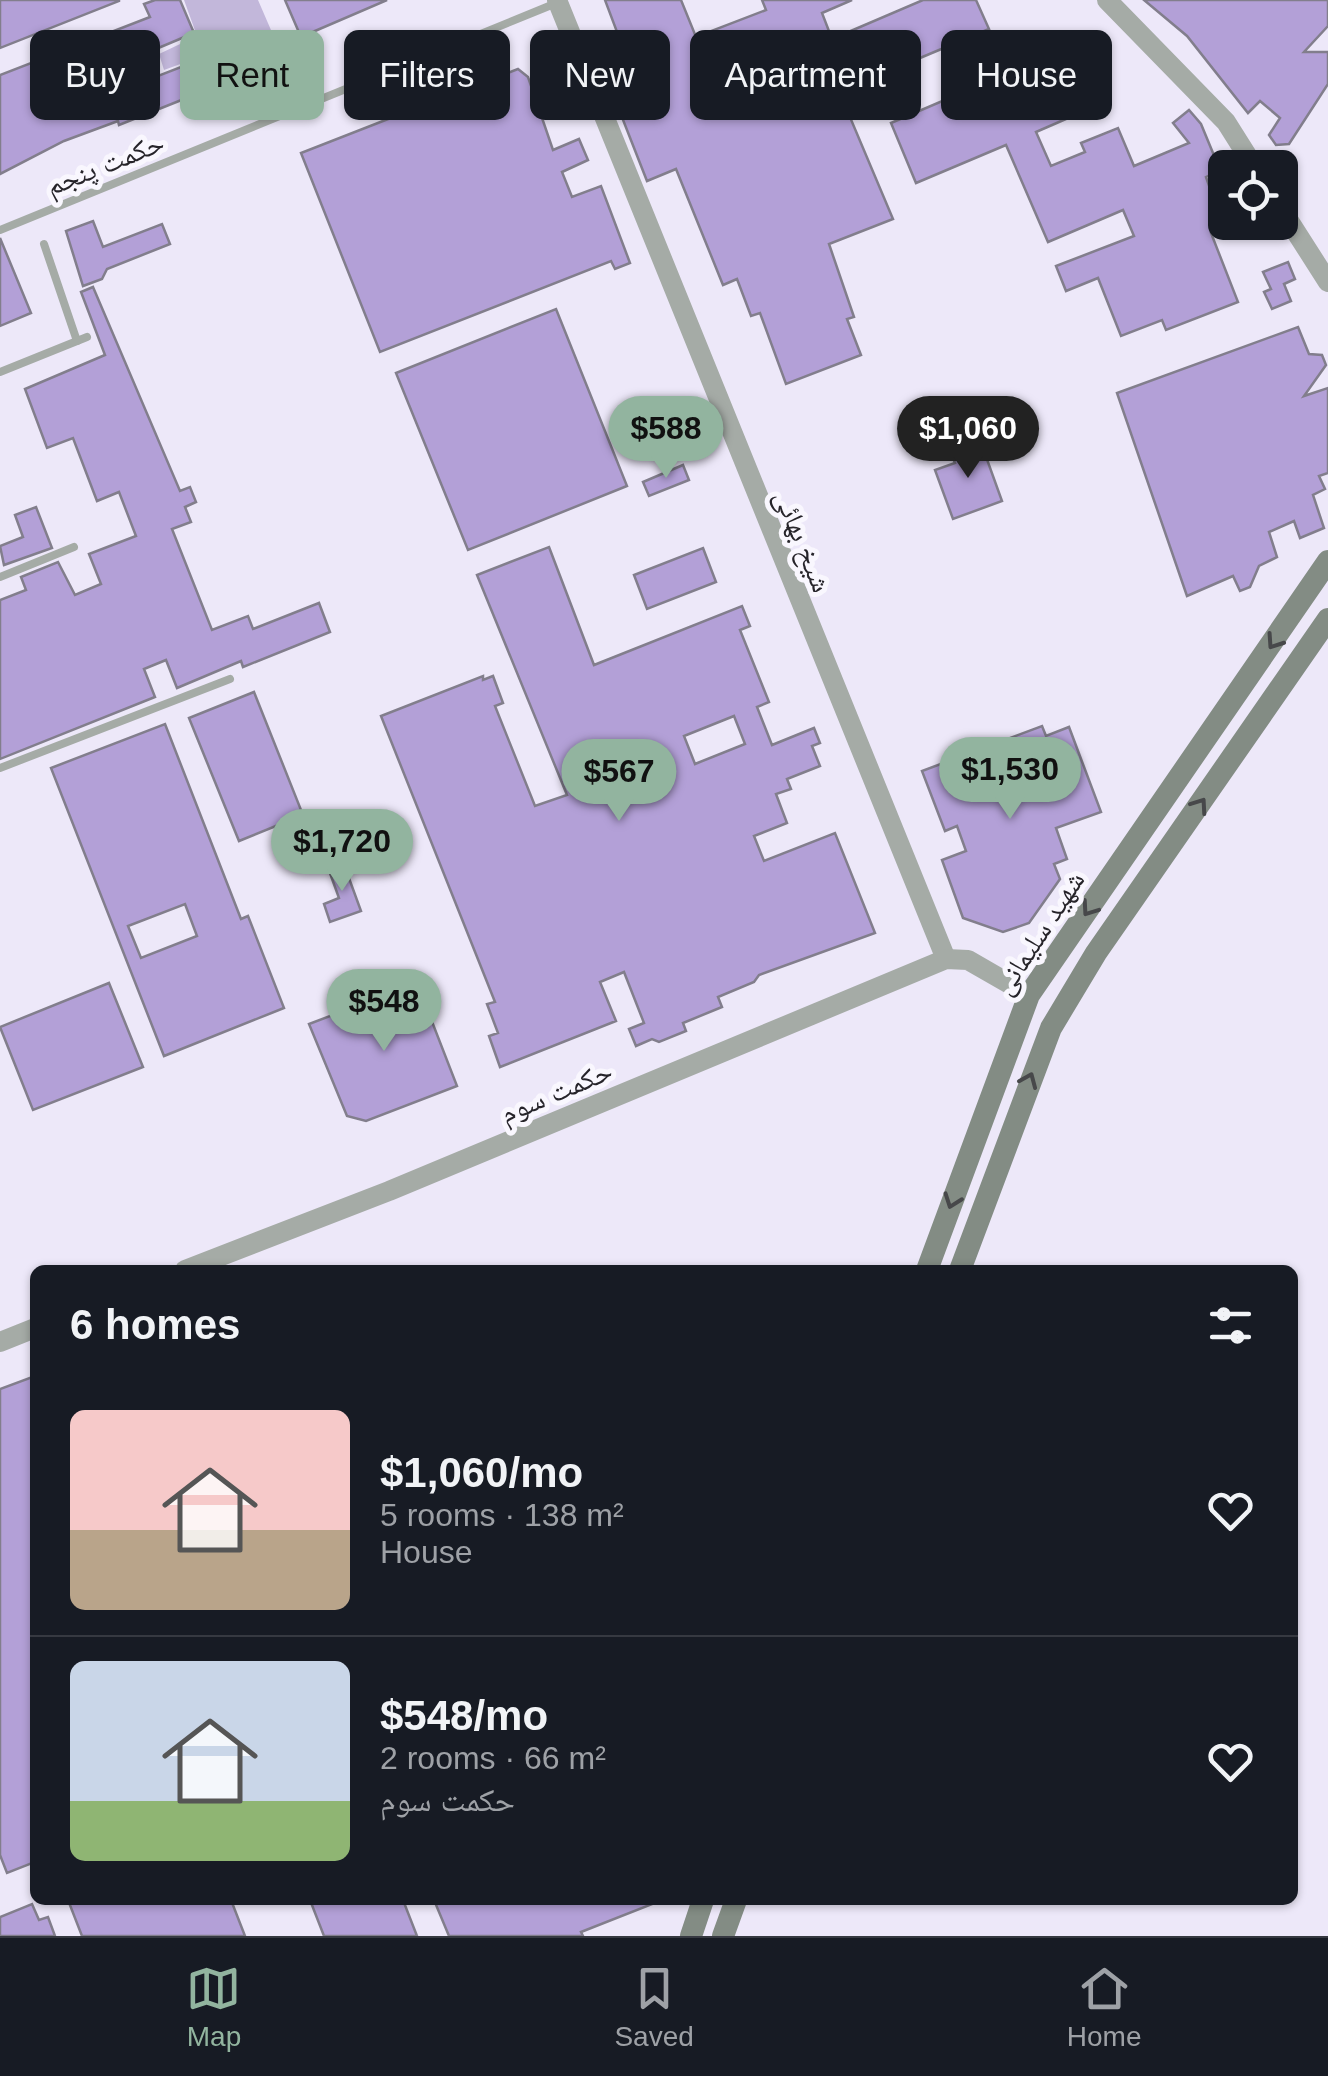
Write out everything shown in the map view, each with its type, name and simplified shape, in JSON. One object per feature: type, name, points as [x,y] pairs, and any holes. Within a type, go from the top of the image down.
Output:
[{"type":"main road","name":"شهید سلیمانی","points":[[930,1265],[1029,995],[1328,560]]},
{"type":"main road","points":[[962,1265],[1051,1028],[1096,953],[1328,619]]},
{"type":"main road","points":[[690,1936],[701,1905]]},
{"type":"main road","points":[[724,1936],[734,1905]]},
{"type":"street","points":[[1108,0],[1226,122],[1244,150]]},
{"type":"street","name":"شیخ بهائی","points":[[558,1],[946,959]]},
{"type":"street","points":[[1298,235],[1328,282]]},
{"type":"street","points":[[946,959],[968,960],[1029,995]]},
{"type":"street","name":"حکمت سوم","points":[[198,1265],[389,1191],[946,959]]},
{"type":"street","points":[[0,1342],[30,1330]]},
{"type":"lane","name":"حکمت پنجم","points":[[0,230],[558,1]]},
{"type":"lane","points":[[44,244],[77,341]]},
{"type":"lane","points":[[0,372],[87,337]]},
{"type":"lane","points":[[0,577],[74,547]]},
{"type":"lane","points":[[0,768],[230,679]]},
{"type":"shaded area","points":[[184,0],[258,0],[271,30],[195,30]]},
{"type":"shaded area","points":[[180,44],[180,64],[164,70],[160,54]]},
{"type":"building","points":[[0,0],[119,0],[46,30],[30,30],[30,36],[0,48]]},
{"type":"building","points":[[180,0],[193,30],[180,30],[180,39],[160,47],[160,30],[116,30],[150,17],[144,4]]},
{"type":"building","points":[[285,0],[387,0],[317,30],[298,30]]},
{"type":"building","points":[[605,0],[681,0],[693,30],[690,30],[690,120],[851,120],[893,219],[829,244],[854,317],[847,319],[861,355],[786,384],[760,313],[751,316],[737,279],[723,285],[676,169],[647,181],[623,120],[670,120],[670,30],[616,30]]},
{"type":"building","points":[[762,0],[852,0],[822,13],[829,30],[714,30],[766,10]]},
{"type":"building","points":[[923,0],[976,0],[989,29],[941,30],[941,49],[921,58],[921,30],[853,30]]},
{"type":"building","points":[[1144,0],[1328,0],[1328,26],[1304,52],[1328,52],[1328,84],[1289,144],[1276,145],[1269,135],[1280,118],[1260,101],[1248,113],[1187,36]]},
{"type":"building","points":[[30,63],[30,120],[132,120],[119,125],[118,121],[64,141],[0,174],[0,75]]},
{"type":"building","points":[[180,68],[180,101],[160,109],[160,75]]},
{"type":"building","points":[[518,69],[528,77],[530,120],[543,120],[553,150],[579,139],[588,160],[562,172],[572,197],[601,186],[630,263],[615,269],[611,261],[380,352],[301,153],[386,120],[510,120],[510,72]]},
{"type":"building","points":[[941,102],[941,120],[1064,120],[1036,132],[1051,166],[1085,152],[1081,143],[1118,128],[1134,166],[1189,143],[1173,123],[1189,110],[1201,124],[1212,150],[1208,150],[1206,177],[1208,240],[1214,240],[1238,302],[1166,330],[1162,320],[1121,336],[1098,278],[1066,291],[1056,266],[1134,236],[1123,210],[1048,242],[1006,145],[916,183],[891,123],[921,120],[921,110]]},
{"type":"building","points":[[93,221],[103,247],[162,224],[170,244],[107,269],[102,279],[83,286],[66,231]]},
{"type":"building","points":[[0,238],[31,313],[0,326]]},
{"type":"building","points":[[1288,262],[1295,279],[1284,284],[1291,301],[1272,309],[1264,292],[1271,289],[1263,272]]},
{"type":"building","points":[[93,287],[180,491],[190,487],[196,502],[185,507],[191,522],[172,529],[212,630],[248,616],[253,629],[319,603],[330,632],[243,667],[241,661],[177,688],[166,660],[144,669],[155,697],[0,759],[0,600],[26,590],[21,577],[58,562],[75,595],[101,584],[89,554],[136,536],[119,492],[97,501],[73,438],[47,448],[25,389],[105,355],[81,292]]},
{"type":"building","points":[[556,309],[627,486],[468,550],[396,373]]},
{"type":"building","points":[[1298,327],[1309,354],[1322,355],[1326,365],[1304,396],[1328,388],[1328,473],[1319,476],[1325,489],[1313,495],[1324,528],[1300,538],[1294,521],[1269,532],[1277,557],[1259,566],[1250,587],[1240,591],[1233,576],[1187,596],[1117,393]]},
{"type":"building","points":[[980,440],[1002,501],[953,519],[935,470],[955,463],[950,451]]},
{"type":"building","points":[[683,465],[689,480],[649,496],[643,482]]},
{"type":"building","points":[[36,507],[52,548],[4,565],[0,546],[23,537],[15,515]]},
{"type":"building","points":[[549,547],[594,665],[742,606],[750,626],[740,630],[769,702],[757,707],[772,745],[814,728],[820,743],[812,746],[820,766],[787,779],[791,789],[776,794],[787,823],[754,836],[764,861],[835,833],[875,933],[759,975],[754,982],[718,997],[722,1007],[683,1023],[686,1031],[636,1046],[629,1029],[644,1023],[624,972],[600,982],[616,1021],[500,1067],[489,1036],[498,1033],[487,1004],[495,1002],[381,716],[483,676],[483,680],[493,676],[503,703],[495,706],[535,806],[567,795],[477,575]],"holes":[[[734,716],[745,744],[695,764],[684,736]]]},
{"type":"building","points":[[703,548],[716,582],[647,609],[634,575]]},
{"type":"building","points":[[254,692],[303,815],[239,841],[189,718]]},
{"type":"building","points":[[165,724],[241,919],[248,916],[284,1008],[164,1056],[51,768]],"holes":[[[185,904],[197,936],[141,958],[128,926]]]},
{"type":"building","points":[[1042,726],[1046,736],[1069,727],[1101,812],[1056,828],[1067,859],[1054,864],[1060,879],[1029,923],[1003,932],[963,918],[942,860],[966,851],[957,826],[945,831],[922,771]]},
{"type":"building","points":[[342,859],[361,911],[330,922],[324,904],[339,898],[327,865]]},
{"type":"building","points":[[109,983],[143,1067],[33,1110],[0,1027]]},
{"type":"building","points":[[417,983],[457,1086],[366,1121],[347,1116],[309,1024]]},
{"type":"building","points":[[30,1378],[30,1864],[7,1873],[0,1855],[0,1389]]},
{"type":"building","points":[[32,1905],[39,1920],[48,1917],[55,1936],[0,1936],[0,1917]]},
{"type":"building","points":[[70,1905],[233,1905],[245,1936],[82,1936]]},
{"type":"building","points":[[312,1905],[405,1905],[417,1936],[324,1936]]},
{"type":"building","points":[[436,1905],[650,1905],[581,1932],[583,1936],[449,1936]]}]
